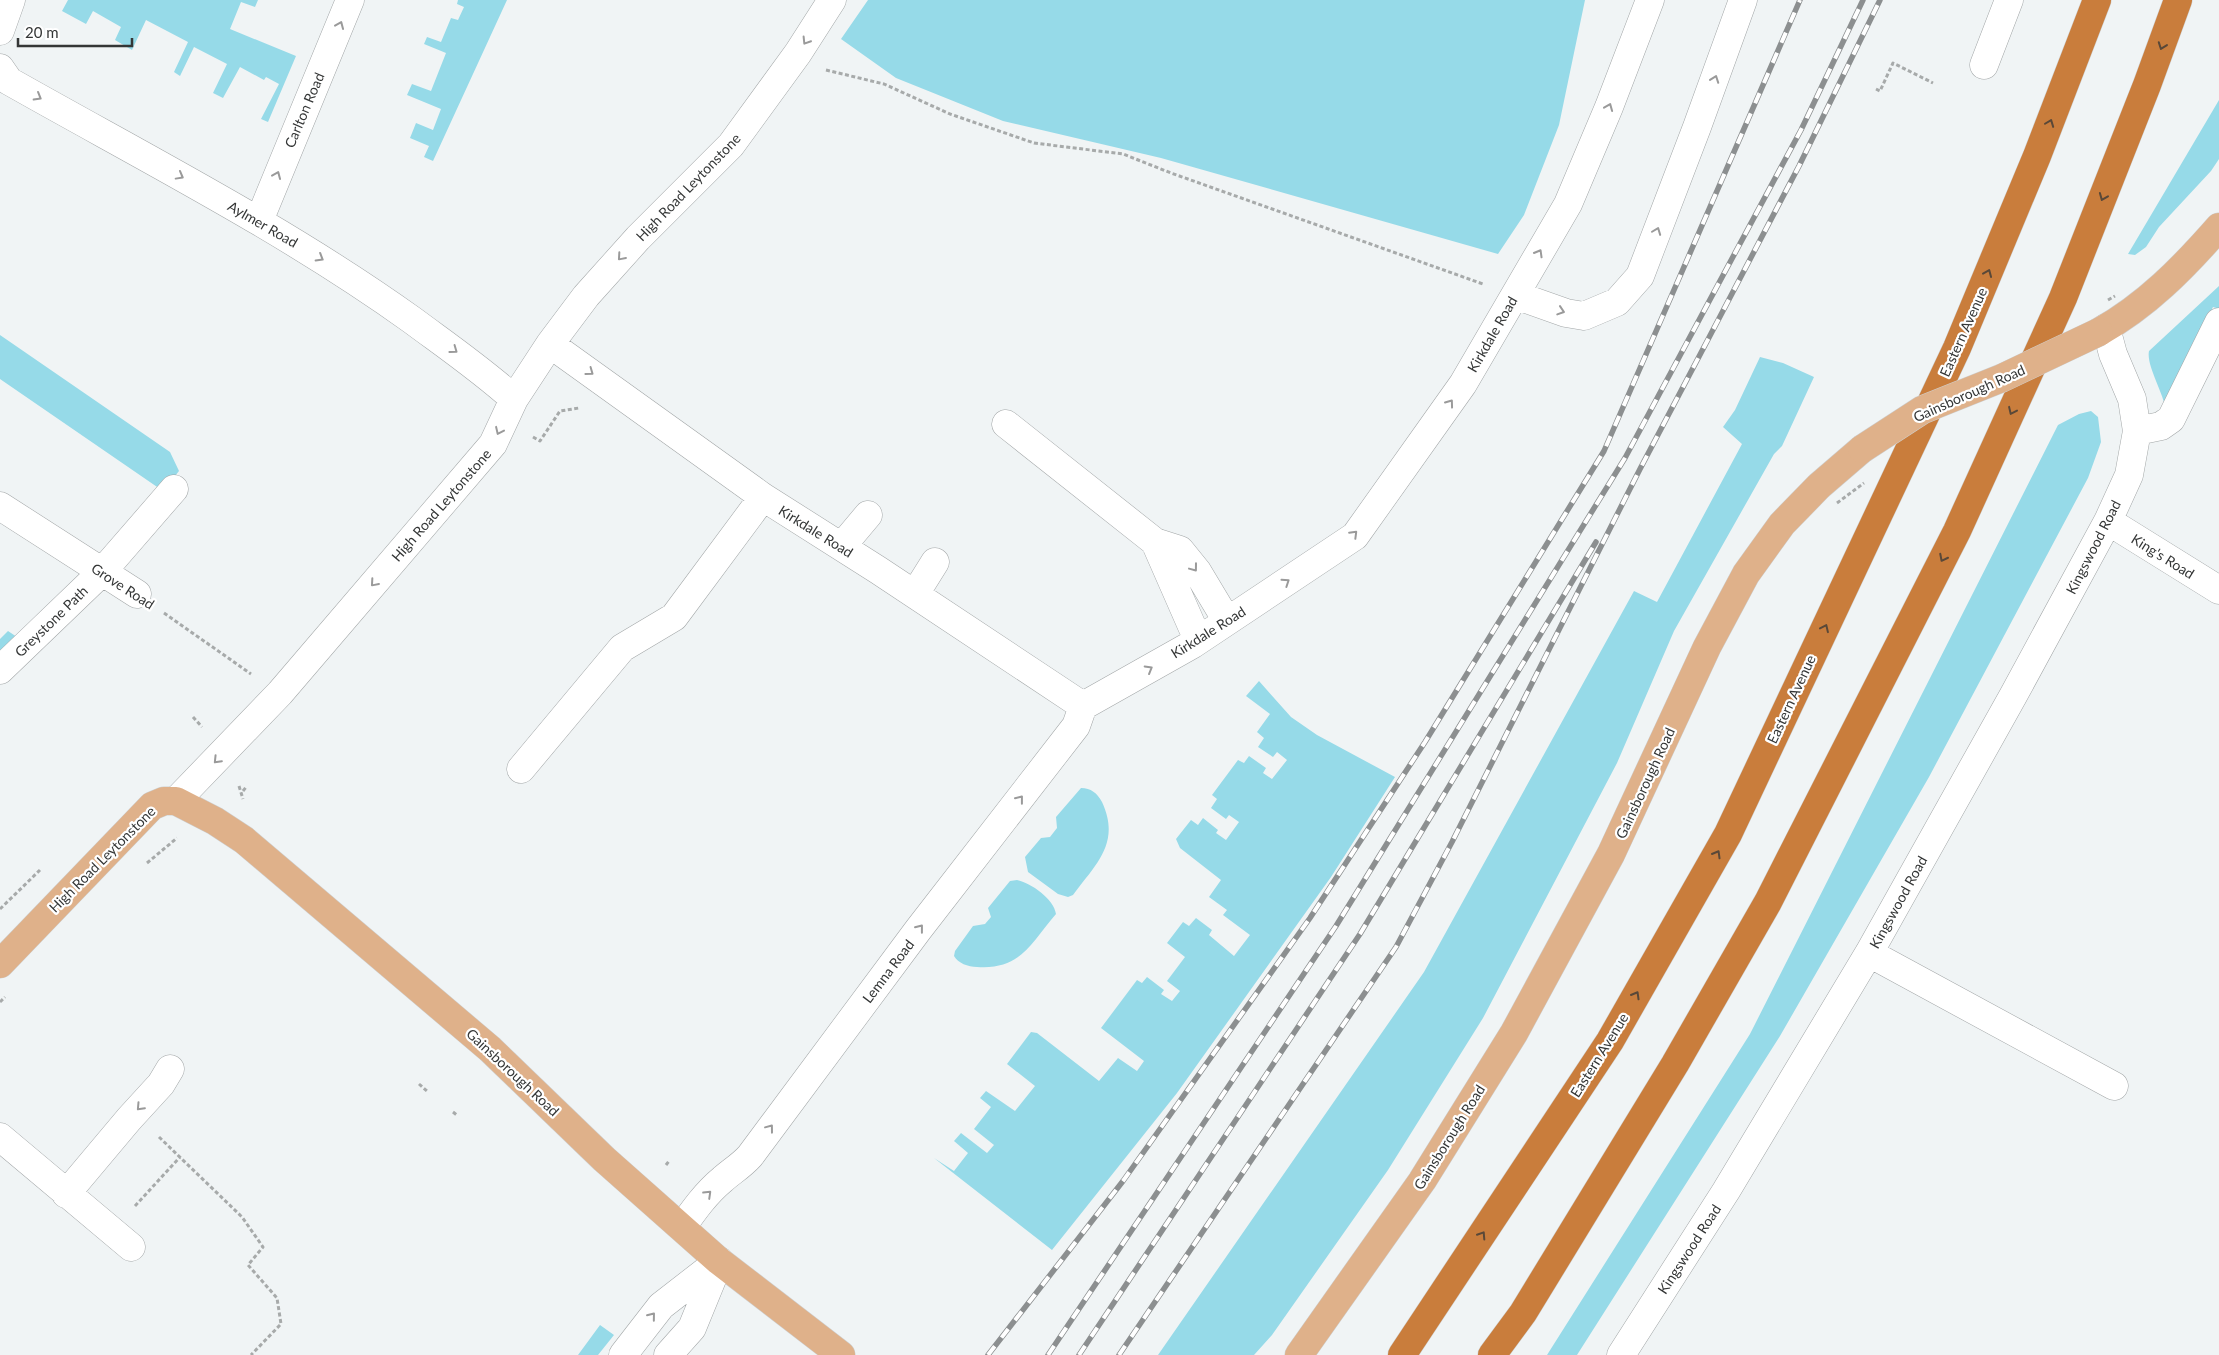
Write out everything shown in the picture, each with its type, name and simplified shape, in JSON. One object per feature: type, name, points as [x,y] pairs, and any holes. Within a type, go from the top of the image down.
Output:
[{"type":"highway","name":"Eastern Avenue","points":[[1402,1355],[1610,1042],[1728,834],[1957,348],[2037,156],[2097,0]]},
{"type":"highway","points":[[1498,1355],[1675,1064],[1768,902],[1957,531],[2063,298],[2147,86],[2178,0]]},
{"type":"highway","points":[[1394,1355],[1456,1275]]},
{"type":"highway","points":[[1492,1355],[1523,1313]]},
{"type":"main road","name":"Gainsborough Road","points":[[1299,1355],[1422,1181],[1514,1033],[1611,854],[1707,648],[1746,574],[1782,524],[1818,486],[1862,449],[1922,410],[2002,378],[2103,330],[2129,314],[2178,273],[2219,227]]},
{"type":"main road","name":"High Road Leytonstone","points":[[0,964],[152,806],[164,801],[176,801]]},
{"type":"main road","name":"Gainsborough Road","points":[[176,801],[215,821],[244,840],[369,944],[490,1049],[604,1159],[719,1261],[841,1355]]},
{"type":"street","points":[[0,31],[11,0]]},
{"type":"street","name":"Carlton Road","points":[[259,220],[350,0]]},
{"type":"street","name":"High Road Leytonstone","points":[[176,801],[280,694],[493,444],[514,399],[550,344],[586,296],[638,238],[731,145],[798,53],[832,0]]},
{"type":"street","name":"Kirkdale Road","points":[[550,344],[763,497],[842,546],[1083,706],[1198,640],[1354,536],[1463,384],[1568,204],[1609,107],[1650,0]]},
{"type":"street","points":[[1515,295],[1566,313],[1584,316],[1617,302],[1640,276],[1743,0]]},
{"type":"street","points":[[1984,65],[2009,0]]},
{"type":"street","name":"Aylmer Road","points":[[0,68],[9,80],[259,220],[356,280],[476,366],[514,399]]},
{"type":"street","points":[[2137,431],[2160,426],[2171,418],[2219,322]]},
{"type":"street","name":"Kingswood Road","points":[[1621,1355],[1726,1191],[1869,953],[2013,696],[2108,521],[2129,475],[2137,431],[2132,398],[2103,330]]},
{"type":"street","points":[[1006,424],[1156,542],[1180,550],[1197,571],[1227,621]]},
{"type":"street","name":"Greystone Path","points":[[0,670],[102,572],[174,490]]},
{"type":"street","points":[[521,769],[622,648],[674,616],[763,497]]},
{"type":"street","name":"Grove Road","points":[[0,506],[137,594]]},
{"type":"street","points":[[842,546],[868,515]]},
{"type":"street","name":"King's Road","points":[[2108,521],[2219,590]]},
{"type":"street","points":[[1156,542],[1198,640]]},
{"type":"street","points":[[915,594],[935,562]]},
{"type":"street","name":"Lemna Road","points":[[682,1227],[701,1200],[724,1178],[739,1169],[750,1156],[918,930],[1076,726],[1083,706]]},
{"type":"street","points":[[1869,953],[2114,1086]]},
{"type":"street","points":[[66,1194],[128,1118],[161,1084],[170,1068]]},
{"type":"street","points":[[0,1137],[122,1239]]},
{"type":"street","points":[[623,1355],[661,1306],[719,1261]]},
{"type":"street","points":[[668,1355],[692,1328],[719,1261]]},
{"type":"path","points":[[798,53],[815,66],[831,73],[884,84],[950,114],[1034,143],[1123,154],[1181,177],[1515,295]]},
{"type":"path","points":[[1876,89],[1880,91],[1893,63],[1933,83]]},
{"type":"path","points":[[531,436],[540,441],[560,411],[571,411],[578,408]]},
{"type":"path","name":"Grove Road","points":[[137,594],[244,669]]},
{"type":"path","points":[[243,791],[247,786]]},
{"type":"path","points":[[419,1084],[428,1092]]},
{"type":"path","points":[[453,1112],[458,1116]]},
{"type":"path","points":[[128,1118],[139,1128],[152,1130],[242,1217],[263,1247],[248,1265],[277,1298],[281,1324],[251,1355]]},
{"type":"path","points":[[122,1239],[180,1157]]},
{"type":"path","points":[[666,1166],[669,1161]]},
{"type":"shaded area","points":[[68,0],[258,0],[255,7],[241,2],[230,29],[296,56],[268,122],[261,119],[279,84],[266,77],[264,80],[240,67],[223,98],[213,93],[227,64],[194,47],[180,76],[174,72],[188,42],[146,20],[132,50],[115,40],[121,27],[93,11],[86,24],[62,11]]},
{"type":"shaded area","points":[[458,0],[507,0],[433,161],[424,157],[429,146],[410,138],[416,123],[433,130],[441,109],[407,95],[412,84],[431,91],[446,53],[424,44],[427,37],[441,42],[451,18],[458,20],[464,7],[457,4]]},
{"type":"shaded area","points":[[868,0],[1585,0],[1559,125],[1524,215],[1498,254],[1161,158],[1003,121],[896,78],[841,39]]},
{"type":"shaded area","points":[[2219,100],[2219,159],[2211,171],[2159,227],[2146,247],[2135,255],[2128,254]]},
{"type":"shaded area","points":[[2219,286],[2219,309],[2213,307],[2166,410],[2152,371],[2149,351]]},
{"type":"shaded area","points":[[0,335],[170,452],[179,471],[163,491],[0,379]]},
{"type":"shaded area","points":[[1760,357],[1783,363],[1814,377],[1782,446],[1774,454],[1674,631],[1617,763],[1483,1018],[1388,1170],[1272,1335],[1254,1355],[1158,1355],[1424,972],[1634,591],[1657,602],[1742,444],[1723,427],[1735,410]]},
{"type":"shaded area","points":[[2091,411],[2098,417],[2101,442],[2088,478],[1929,777],[1780,1036],[1577,1355],[1547,1355],[1750,1034],[2058,425],[2079,414]]},
{"type":"shaded area","points":[[8,631],[17,637],[0,654],[0,639]]},
{"type":"shaded area","points":[[1259,681],[1291,717],[1317,735],[1395,777],[1331,877],[1177,1093],[1052,1250],[934,1158],[954,1171],[968,1153],[954,1141],[961,1133],[987,1153],[994,1145],[974,1129],[991,1107],[980,1098],[986,1091],[1015,1111],[1035,1086],[1007,1064],[1031,1032],[1037,1033],[1099,1081],[1118,1058],[1137,1071],[1144,1061],[1101,1028],[1137,980],[1142,983],[1147,977],[1164,990],[1161,994],[1172,1001],[1180,991],[1167,981],[1185,957],[1167,943],[1183,922],[1189,926],[1196,918],[1212,930],[1209,935],[1234,956],[1250,935],[1223,915],[1227,910],[1209,897],[1221,880],[1180,848],[1176,839],[1191,820],[1198,825],[1203,818],[1218,830],[1216,833],[1226,840],[1239,822],[1229,815],[1226,819],[1211,808],[1217,799],[1212,795],[1238,760],[1244,763],[1249,756],[1266,768],[1263,773],[1272,779],[1287,760],[1277,752],[1273,757],[1258,747],[1264,738],[1257,732],[1270,714],[1246,696]]},
{"type":"shaded area","points":[[1081,788],[1091,790],[1100,799],[1107,816],[1109,829],[1107,841],[1097,863],[1073,895],[1068,897],[1058,894],[1028,872],[1025,857],[1041,838],[1050,837],[1057,828],[1056,817]]},
{"type":"shaded area","points":[[1017,880],[1029,884],[1041,892],[1051,903],[1056,914],[1031,945],[1014,959],[992,967],[974,967],[961,963],[954,956],[955,951],[973,926],[985,924],[991,917],[988,908],[1010,881]]},
{"type":"shaded area","points":[[600,1325],[614,1335],[598,1355],[578,1355]]},
{"type":"railway","points":[[988,1355],[1123,1181],[1310,918],[1425,742],[1604,451],[1800,0]]},
{"type":"railway","points":[[1048,1355],[1336,926],[1625,458],[1801,130],[1863,0]]},
{"type":"railway","points":[[1119,1355],[1396,947],[1452,842],[1640,469],[1799,166],[1880,0]]},
{"type":"railway","points":[[1079,1355],[1360,934],[1596,542]]}]
